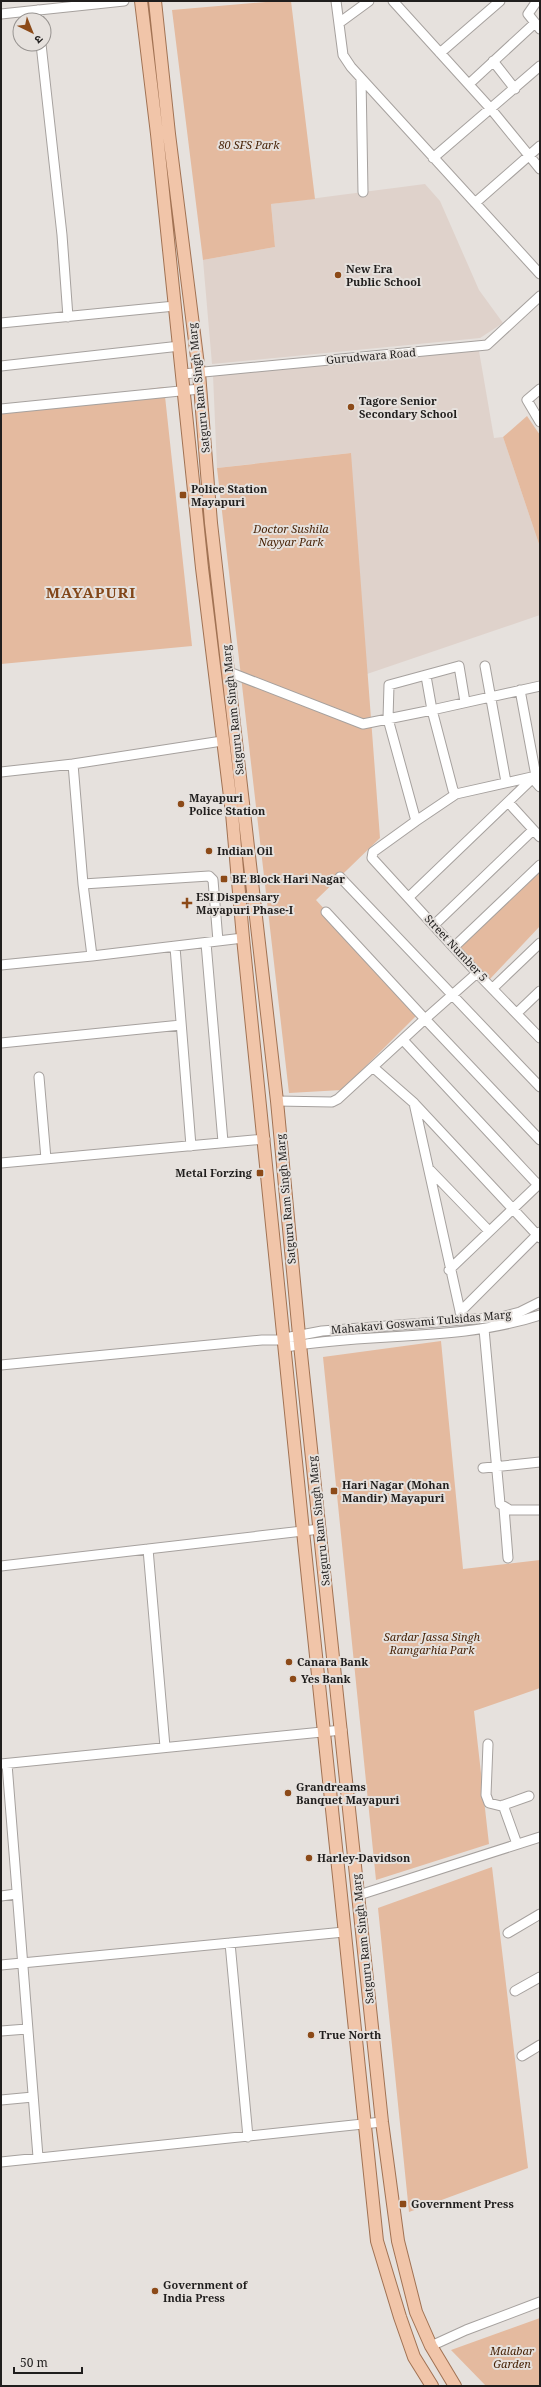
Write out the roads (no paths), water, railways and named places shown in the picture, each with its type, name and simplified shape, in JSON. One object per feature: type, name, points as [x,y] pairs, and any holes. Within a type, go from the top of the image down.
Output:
[{"type":"main road","name":"Satguru Ram Singh Marg","points":[[141,1],[185,391],[202,568],[232,813],[243,938],[265,1139],[303,1531],[377,2241],[414,2357],[432,2386]]},
{"type":"main road","name":"Satguru Ram Singh Marg","points":[[155,1],[169,134],[199,372],[211,523],[277,1102],[300,1340],[382,2122],[398,2241],[416,2312],[431,2346],[455,2386]]},
{"type":"main road","points":[[414,2357],[431,2346]]},
{"type":"street","points":[[1,14],[38,10],[66,4],[124,1]]},
{"type":"street","points":[[336,1],[344,57],[433,158],[540,274]]},
{"type":"street","points":[[338,23],[369,1]]},
{"type":"street","points":[[393,1],[491,109],[540,169]]},
{"type":"street","points":[[440,53],[500,1]]},
{"type":"street","points":[[469,84],[537,26],[528,12],[537,1]]},
{"type":"street","points":[[42,52],[62,235],[68,317]]},
{"type":"street","points":[[493,62],[515,89]]},
{"type":"street","points":[[433,158],[540,66]]},
{"type":"street","points":[[361,78],[363,192]]},
{"type":"street","points":[[475,203],[540,146]]},
{"type":"street","name":"Gurudwara Road","points":[[183,374],[487,345],[539,298]]},
{"type":"street","points":[[1,324],[175,306]]},
{"type":"street","points":[[1,366],[180,346]]},
{"type":"street","points":[[1,409],[200,389]]},
{"type":"street","points":[[540,390],[527,400],[540,422]]},
{"type":"street","points":[[465,702],[459,666],[426,676],[389,684],[388,719],[416,821],[456,794],[536,776]]},
{"type":"street","points":[[485,666],[506,782]]},
{"type":"street","points":[[229,672],[364,724],[540,686]]},
{"type":"street","points":[[426,676],[432,710],[453,790],[456,794]]},
{"type":"street","points":[[520,690],[536,776],[540,787]]},
{"type":"street","points":[[1,772],[73,764],[222,741]]},
{"type":"street","points":[[73,764],[83,884],[92,956]]},
{"type":"street","points":[[409,897],[536,776]]},
{"type":"street","points":[[508,802],[540,837]]},
{"type":"street","name":"Street Number 5","points":[[416,821],[373,852],[372,858],[477,973],[540,1038]]},
{"type":"street","points":[[434,925],[533,830]]},
{"type":"street","points":[[454,947],[540,865]]},
{"type":"street","points":[[83,884],[209,876],[213,880],[218,941]]},
{"type":"street","points":[[340,877],[540,1087]]},
{"type":"street","points":[[326,912],[540,1140]]},
{"type":"street","points":[[1,965],[174,947],[243,938]]},
{"type":"street","points":[[206,943],[223,1142]]},
{"type":"street","points":[[493,988],[540,943]]},
{"type":"street","points":[[174,947],[191,1146]]},
{"type":"street","points":[[277,1102],[332,1102],[338,1099],[374,1068],[452,994],[477,973]]},
{"type":"street","points":[[517,1013],[540,991]]},
{"type":"street","points":[[1,1043],[181,1025]]},
{"type":"street","points":[[403,1040],[539,1184],[449,1270]]},
{"type":"street","points":[[374,1068],[414,1103],[512,1209],[539,1235],[461,1316]]},
{"type":"street","points":[[39,1077],[46,1159]]},
{"type":"street","points":[[414,1103],[449,1270],[461,1316]]},
{"type":"street","points":[[1,1163],[265,1139]]},
{"type":"street","points":[[428,1169],[489,1231]]},
{"type":"street","name":"Mahakavi Goswami Tulsidas Marg","points":[[300,1340],[322,1331],[461,1316],[502,1317],[520,1312],[540,1302]]},
{"type":"street","name":"Mahakavi Goswami Tulsidas Marg","points":[[300,1340],[484,1329],[517,1323],[540,1315]]},
{"type":"street","points":[[484,1329],[499,1500],[504,1508],[504,1535],[508,1558]]},
{"type":"street","points":[[1,1365],[262,1340],[300,1340]]},
{"type":"street","points":[[483,1468],[540,1462]]},
{"type":"street","points":[[504,1508],[510,1510],[540,1510]]},
{"type":"street","points":[[1,1566],[320,1529]]},
{"type":"street","points":[[148,1549],[165,1747]]},
{"type":"street","points":[[38,2157],[4,1764],[342,1730]]},
{"type":"street","points":[[488,1744],[487,1800],[492,1806],[503,1805],[529,1796]]},
{"type":"street","points":[[503,1805],[517,1844]]},
{"type":"street","points":[[359,1895],[540,1837]]},
{"type":"street","points":[[1,1896],[16,1894]]},
{"type":"street","points":[[508,1933],[540,1914]]},
{"type":"street","points":[[1,1965],[344,1932]]},
{"type":"street","points":[[230,1943],[248,2137]]},
{"type":"street","points":[[515,1991],[540,1977]]},
{"type":"street","points":[[1,2031],[27,2029]]},
{"type":"street","points":[[522,2056],[540,2045]]},
{"type":"street","points":[[1,2100],[33,2097]]},
{"type":"street","points":[[1,2162],[382,2122]]},
{"type":"street","points":[[431,2346],[466,2330],[540,2302]]},
{"type":"place","name":"New Era Public School","points":[[338,275]]},
{"type":"place","name":"Tagore Senior Secondary School","points":[[351,407]]},
{"type":"place","name":"Police Station Mayapuri","points":[[183,495]]},
{"type":"place","name":"Mayapuri Police Station","points":[[181,804]]},
{"type":"place","name":"Indian Oil","points":[[209,851]]},
{"type":"place","name":"BE Block Hari Nagar","points":[[224,879]]},
{"type":"place","name":"ESI Dispensary Mayapuri Phase-I","points":[[187,903]]},
{"type":"place","name":"Metal Forzing","points":[[260,1173]]},
{"type":"place","name":"Hari Nagar (Mohan Mandir) Mayapuri","points":[[334,1491]]},
{"type":"place","name":"Canara Bank","points":[[289,1662]]},
{"type":"place","name":"Yes Bank","points":[[293,1679]]},
{"type":"place","name":"Grandreams Banquet Mayapuri","points":[[288,1793]]},
{"type":"place","name":"Harley-Davidson","points":[[309,1858]]},
{"type":"place","name":"True North","points":[[311,2035]]},
{"type":"place","name":"Government Press","points":[[403,2204]]},
{"type":"place","name":"Government of India Press","points":[[155,2291]]},
{"type":"district","name":"MAYAPURI","points":[[91,593]]},
{"type":"park label","name":"80 SFS Park","points":[[249,145]]},
{"type":"park label","name":"Doctor Sushila Nayyar Park","points":[[291,535]]},
{"type":"park label","name":"Sardar Jassa Singh Ramgarhia Park","points":[[432,1643]]},
{"type":"park label","name":"Malabar Garden","points":[[512,2357]]}]
